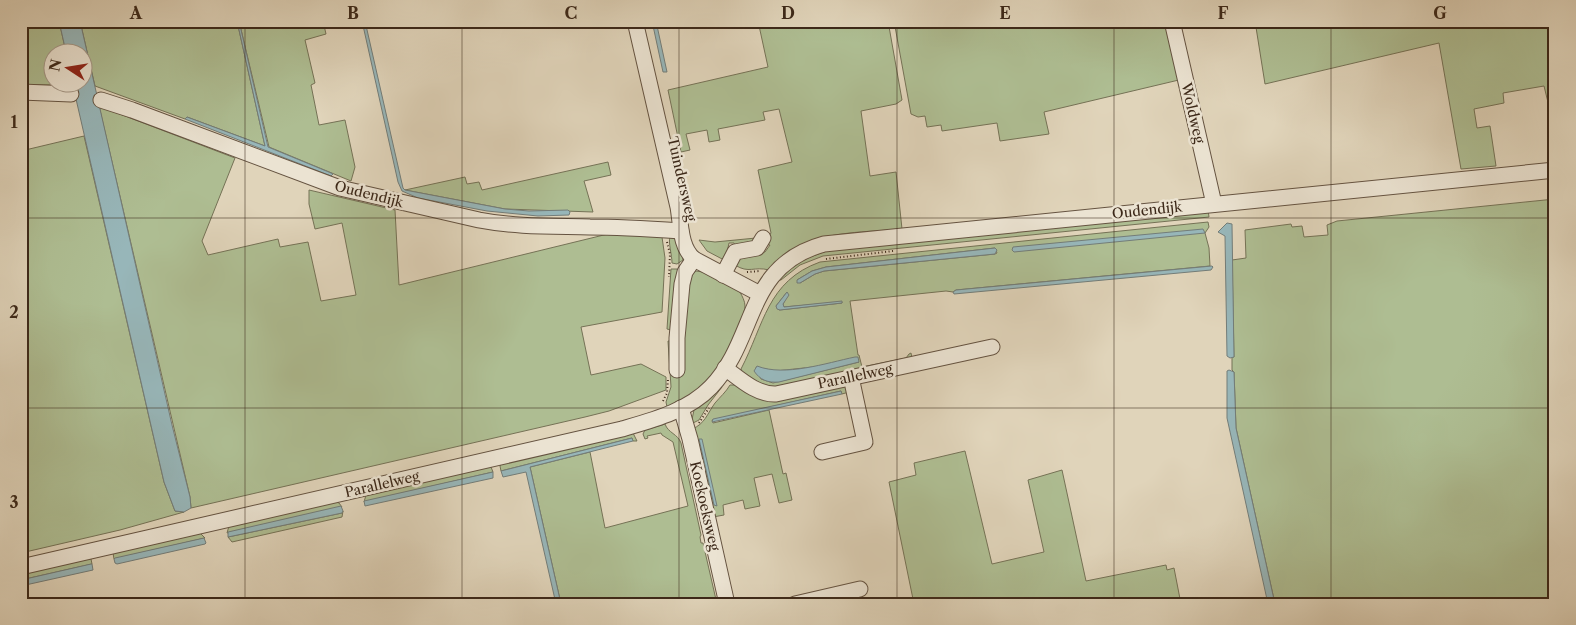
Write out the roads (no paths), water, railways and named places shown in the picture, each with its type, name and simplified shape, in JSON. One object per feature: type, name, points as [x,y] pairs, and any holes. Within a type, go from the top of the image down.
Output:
[{"type":"street","name":"Tuindersweg","points":[[635,21],[678,207],[686,250],[694,259]]},
{"type":"street","name":"Woldweg","points":[[1172,21],[1214,204]]},
{"type":"street","points":[[21,92],[71,94]]},
{"type":"street","name":"Oudendijk","points":[[101,100],[340,188],[479,220],[514,225],[682,231]]},
{"type":"street","name":"Oudendijk","points":[[760,294],[772,276],[800,253],[816,246],[833,242],[1555,170]]},
{"type":"street","points":[[726,270],[735,252],[757,248],[763,238]]},
{"type":"street","points":[[677,370],[677,338],[682,284],[685,272],[694,259],[726,270],[760,294]]},
{"type":"street","name":"Parallelweg","points":[[21,567],[622,429],[652,420],[696,400],[710,388],[725,368],[760,294]]},
{"type":"street","name":"Parallelweg","points":[[725,368],[757,390],[768,394],[992,347]]},
{"type":"street","points":[[822,452],[865,442],[851,377]]},
{"type":"street","name":"Koekoeksweg","points":[[681,408],[690,439],[727,604]]},
{"type":"street","points":[[795,604],[860,589]]},
{"type":"water","points":[[59,21],[80,21],[85,42],[64,42]]},
{"type":"water","points":[[237,21],[239,21],[268,147],[333,174],[331,176],[185,119],[187,117],[265,146]]},
{"type":"water","points":[[362,21],[365,21],[405,190],[505,209],[529,211],[568,210],[570,212],[569,215],[538,216],[487,211],[418,198],[402,191],[398,182]]},
{"type":"water","points":[[652,21],[656,21],[667,72],[663,72]]},
{"type":"water","points":[[92,74],[190,497],[191,508],[184,512],[175,511],[164,482],[75,92],[92,92]]},
{"type":"water","points":[[1227,223],[1232,224],[1234,357],[1230,358],[1227,356],[1225,236],[1218,232]]},
{"type":"water","points":[[1203,229],[1205,233],[1014,252],[1012,250],[1013,247]]},
{"type":"water","points":[[995,248],[997,250],[995,254],[824,271],[797,283],[797,280],[812,271],[826,267]]},
{"type":"water","points":[[1212,266],[1211,270],[954,294],[953,292],[956,290]]},
{"type":"water","points":[[787,292],[789,295],[783,304],[784,307],[842,301],[842,303],[777,309],[776,306]]},
{"type":"water","points":[[858,357],[859,362],[779,382],[765,380],[754,371],[757,366],[768,369],[793,370]]},
{"type":"water","points":[[1227,371],[1234,372],[1236,428],[1275,604],[1268,604],[1227,418]]},
{"type":"water","points":[[841,391],[842,394],[712,422],[713,419]]},
{"type":"water","points":[[632,438],[633,441],[530,467],[561,604],[556,604],[526,472],[503,477],[501,471]]},
{"type":"water","points":[[699,439],[702,439],[717,506],[714,505]]},
{"type":"water","points":[[493,472],[493,478],[365,506],[364,501]]},
{"type":"water","points":[[341,506],[342,513],[228,537],[228,532]]},
{"type":"water","points":[[204,538],[205,544],[115,563],[115,558]]},
{"type":"water","points":[[92,564],[93,570],[21,586],[21,580]]}]
